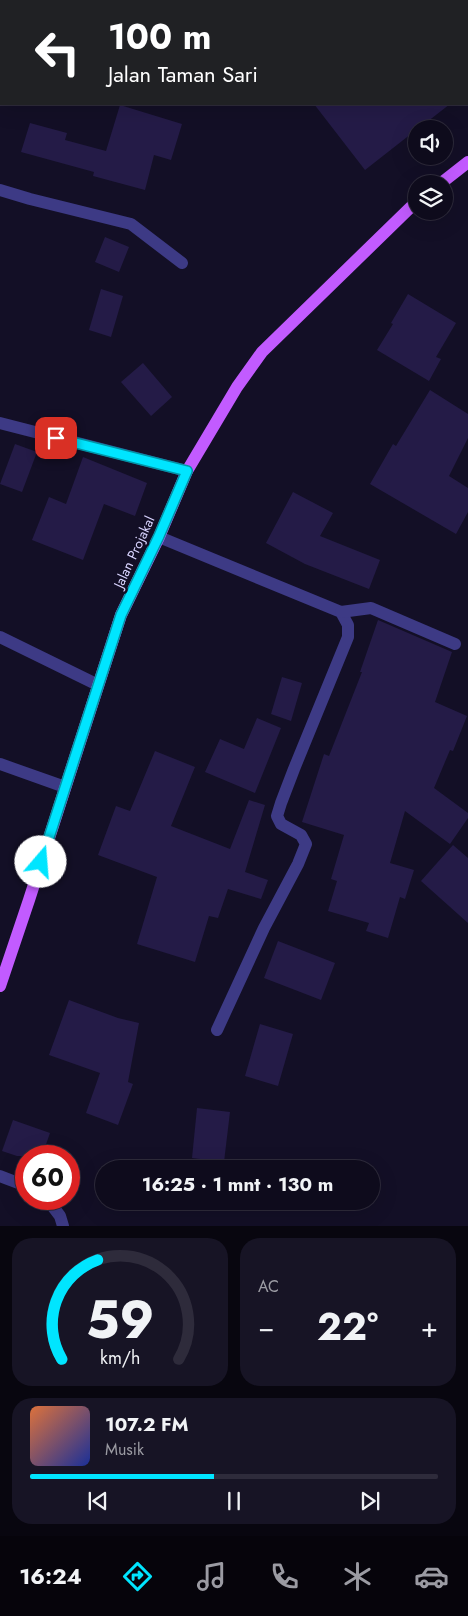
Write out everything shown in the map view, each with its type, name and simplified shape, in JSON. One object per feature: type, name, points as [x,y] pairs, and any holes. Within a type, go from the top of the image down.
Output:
[{"type":"main road","points":[[451,175],[468,162]]},
{"type":"main road","name":"Jalan Projakal","points":[[0,986],[121,615],[159,536],[187,471],[237,387],[262,352],[408,210]]},
{"type":"street","points":[[0,190],[131,224],[182,263]]},
{"type":"street","points":[[0,423],[187,471]]},
{"type":"street","points":[[159,536],[323,606],[341,612],[371,608],[455,644]]},
{"type":"street","points":[[217,1030],[264,928],[298,864],[306,844],[302,835],[281,824],[278,816],[294,769],[348,637],[348,625],[341,612]]},
{"type":"street","points":[[0,637],[98,685]]},
{"type":"street","points":[[0,764],[65,787]]},
{"type":"street","points":[[0,1176],[15,1182]]},
{"type":"street","points":[[55,1210],[60,1216],[63,1226]]},
{"type":"building","points":[[120,105],[182,124],[171,160],[154,155],[145,190],[93,176],[94,172],[21,152],[30,123],[67,133],[65,140],[106,151]]},
{"type":"building","points":[[315,105],[449,105],[430,120],[408,120],[408,136],[365,170]]},
{"type":"building","points":[[105,237],[129,247],[119,272],[95,262]]},
{"type":"building","points":[[101,289],[123,296],[111,337],[89,330]]},
{"type":"building","points":[[408,294],[456,323],[436,357],[441,359],[429,381],[377,350]]},
{"type":"building","points":[[143,363],[172,397],[151,416],[121,382]]},
{"type":"building","points":[[430,390],[468,414],[468,438],[449,476],[468,488],[468,512],[456,534],[370,484],[393,444],[396,446]]},
{"type":"building","points":[[15,444],[37,452],[22,492],[0,484]]},
{"type":"building","points":[[83,457],[147,483],[135,516],[104,504],[83,560],[32,540],[49,497],[66,504]]},
{"type":"building","points":[[293,492],[333,513],[320,536],[380,560],[369,589],[305,564],[266,543]]},
{"type":"building","points":[[378,620],[452,652],[435,702],[467,716],[453,751],[450,750],[434,788],[468,813],[468,818],[450,844],[405,811],[390,863],[414,870],[405,899],[400,897],[388,938],[366,931],[369,923],[328,911],[337,881],[331,879],[344,835],[302,822],[324,754],[329,756],[362,672],[360,672]]},
{"type":"building","points":[[282,677],[302,683],[291,721],[271,714]]},
{"type":"building","points":[[257,718],[281,728],[255,793],[205,772],[220,739],[244,749]]},
{"type":"building","points":[[155,751],[195,767],[171,826],[230,849],[249,800],[265,805],[245,872],[268,880],[261,899],[228,889],[218,918],[209,916],[195,962],[137,944],[157,877],[98,855],[116,806],[130,811]]},
{"type":"building","points":[[453,845],[468,858],[468,923],[421,881]]},
{"type":"building","points":[[278,941],[335,963],[321,1000],[264,978]]},
{"type":"building","points":[[69,1000],[118,1018],[139,1023],[128,1082],[133,1084],[118,1125],[86,1113],[100,1073],[49,1055]]},
{"type":"building","points":[[260,1024],[293,1034],[278,1086],[245,1076]]},
{"type":"building","points":[[197,1108],[230,1112],[224,1160],[192,1158]]},
{"type":"building","points":[[13,1120],[50,1133],[46,1145],[15,1145],[15,1155],[2,1151]]},
{"type":"route","points":[[41,862],[121,615],[159,536],[187,471],[56,438]]}]
